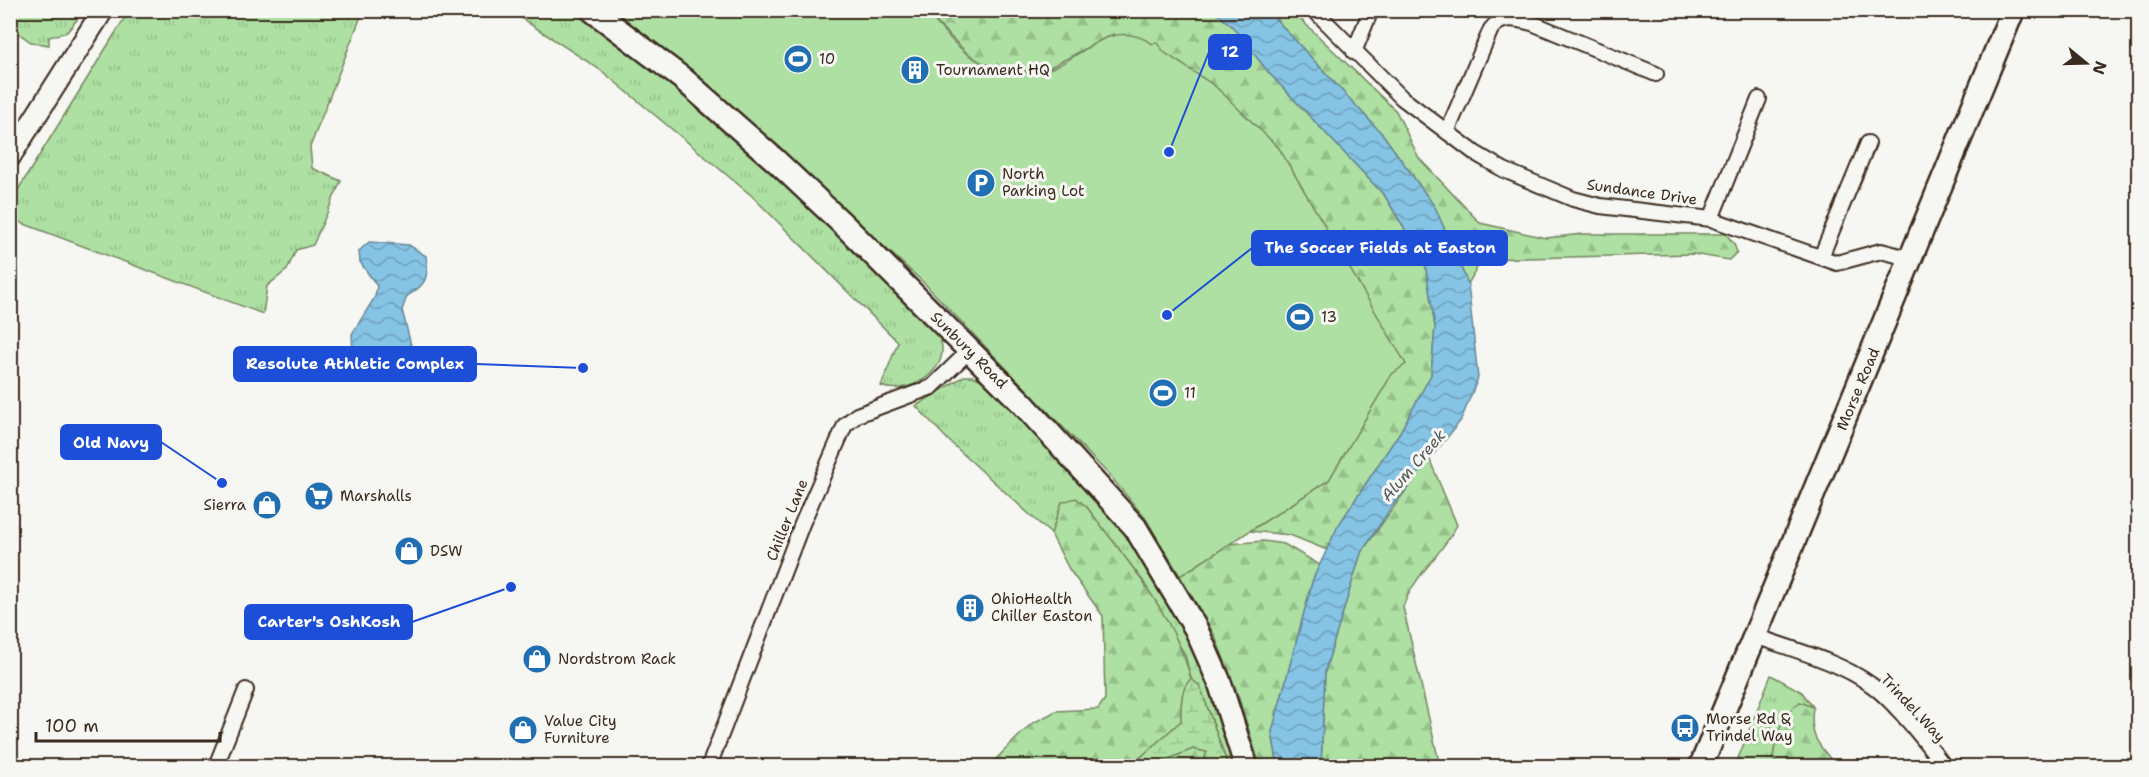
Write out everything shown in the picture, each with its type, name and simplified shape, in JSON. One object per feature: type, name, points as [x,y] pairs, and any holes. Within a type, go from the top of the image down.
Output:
[{"type":"main road","points":[[10,157],[103,10]]},
{"type":"main road","name":"Sunbury Road","points":[[592,10],[683,79],[775,160],[970,350],[1135,527],[1196,629],[1219,681],[1246,766]]},
{"type":"main road","name":"Morse Road","points":[[1701,766],[2013,10]]},
{"type":"street","name":"Sundance Drive","points":[[1314,10],[1402,98],[1447,132],[1504,170],[1574,199],[1600,206],[1711,219],[1837,263],[1848,262],[1881,251],[1912,259]]},
{"type":"street","points":[[1354,52],[1371,10]]},
{"type":"street","points":[[1447,132],[1491,29],[1495,23],[1510,18],[1532,23],[1656,74]]},
{"type":"street","points":[[1711,219],[1759,99]]},
{"type":"street","points":[[1821,257],[1868,143]]},
{"type":"street","name":"Chiller Lane","points":[[709,766],[802,524],[845,425],[857,415],[932,387],[970,350]]},
{"type":"street","name":"Trindel Way","points":[[1755,636],[1821,660],[1870,684],[1921,735],[1944,766]]},
{"type":"street","points":[[216,766],[246,690]]},
{"type":"green space","points":[[10,11],[84,11],[67,32],[49,37],[49,45],[31,42],[11,28]]},
{"type":"green space","points":[[129,11],[363,11],[310,147],[312,168],[341,181],[313,245],[296,250],[287,270],[267,286],[263,314],[11,219],[11,201]]},
{"type":"green space","points":[[510,11],[581,11],[700,101],[936,330],[941,341],[942,353],[934,370],[927,377],[909,386],[890,388],[881,386],[898,342],[752,196],[602,71]]},
{"type":"green space","points":[[610,11],[925,11],[959,47],[975,59],[997,68],[1021,72],[1043,71],[1057,66],[1109,37],[1137,36],[1153,44],[1156,42],[1165,53],[1215,86],[1279,148],[1406,364],[1392,374],[1329,480],[1180,576],[1146,519],[1111,477],[923,282],[685,66]]},
{"type":"green space","points":[[925,11],[1213,11],[1232,26],[1270,74],[1385,196],[1425,263],[1435,327],[1431,375],[1400,432],[1338,526],[1327,550],[1290,535],[1250,531],[1329,480],[1113,34],[1043,71],[1011,71],[982,63],[966,52]]},
{"type":"green space","points":[[1268,11],[1292,11],[1396,111],[1419,158],[1480,223],[1546,238],[1583,234],[1726,234],[1737,252],[1729,260],[1693,254],[1482,259],[1468,284],[1435,207],[1384,136]]},
{"type":"green space","points":[[964,376],[973,376],[988,383],[1094,491],[1169,590],[1210,692],[1234,766],[1228,766],[1200,686],[1191,679],[1185,655],[1143,581],[1086,506],[1062,502],[1051,534],[949,441],[916,406]]},
{"type":"green space","points":[[1429,458],[1457,525],[1414,585],[1403,607],[1440,766],[1321,766],[1325,671],[1361,553]]},
{"type":"green space","points":[[1076,498],[1086,506],[1132,567],[1173,632],[1191,679],[1183,693],[1181,721],[1131,766],[989,766],[1031,724],[1056,711],[1098,709],[1105,699],[1103,616],[1069,569],[1051,534],[1062,502]]},
{"type":"green space","points":[[1263,541],[1284,544],[1320,565],[1313,579],[1272,732],[1278,766],[1260,766],[1236,689],[1214,634],[1180,576],[1229,544]]},
{"type":"green space","points":[[1771,675],[1802,692],[1813,707],[1800,702],[1773,759],[1780,766],[1735,766]]},
{"type":"green space","points":[[1191,679],[1200,686],[1228,766],[1202,766],[1207,752],[1193,749],[1151,766],[1131,766],[1181,721],[1183,693]]},
{"type":"green space","points":[[1800,702],[1813,707],[1812,726],[1816,739],[1836,766],[1780,766],[1773,759],[1780,727],[1788,713]]},
{"type":"green space","points":[[1193,749],[1207,752],[1202,766],[1151,766]]},
{"type":"water","name":"Alum Creek","points":[[1213,11],[1268,11],[1384,136],[1435,207],[1468,284],[1478,378],[1461,420],[1390,509],[1361,553],[1325,671],[1321,766],[1278,766],[1272,732],[1313,579],[1338,526],[1400,432],[1431,375],[1435,327],[1425,263],[1385,196],[1270,74],[1232,26]]},
{"type":"water","points":[[369,242],[409,245],[426,256],[425,280],[407,296],[402,310],[411,345],[389,370],[353,354],[352,334],[375,297],[377,286],[360,262],[359,251]]},
{"type":"place","name":"10","points":[[798,59]]},
{"type":"place","name":"Tournament HQ","points":[[915,70]]},
{"type":"place","name":"12","points":[[1169,152]]},
{"type":"place","name":"North Parking Lot","points":[[981,183]]},
{"type":"place","name":"The Soccer Fields at Easton","points":[[1167,315]]},
{"type":"place","name":"13","points":[[1300,317]]},
{"type":"place","name":"Resolute Athletic Complex","points":[[583,368]]},
{"type":"place","name":"11","points":[[1163,393]]},
{"type":"place","name":"Old Navy","points":[[222,483]]},
{"type":"place","name":"Marshalls","points":[[319,496]]},
{"type":"place","name":"Sierra","points":[[267,505]]},
{"type":"place","name":"DSW","points":[[409,551]]},
{"type":"place","name":"Carter's OshKosh","points":[[511,587]]},
{"type":"place","name":"OhioHealth Chiller Easton","points":[[970,608]]},
{"type":"place","name":"Nordstrom Rack","points":[[537,659]]},
{"type":"place","name":"Morse Rd & Trindel Way","points":[[1685,728]]},
{"type":"place","name":"Value City Furniture","points":[[523,730]]}]
